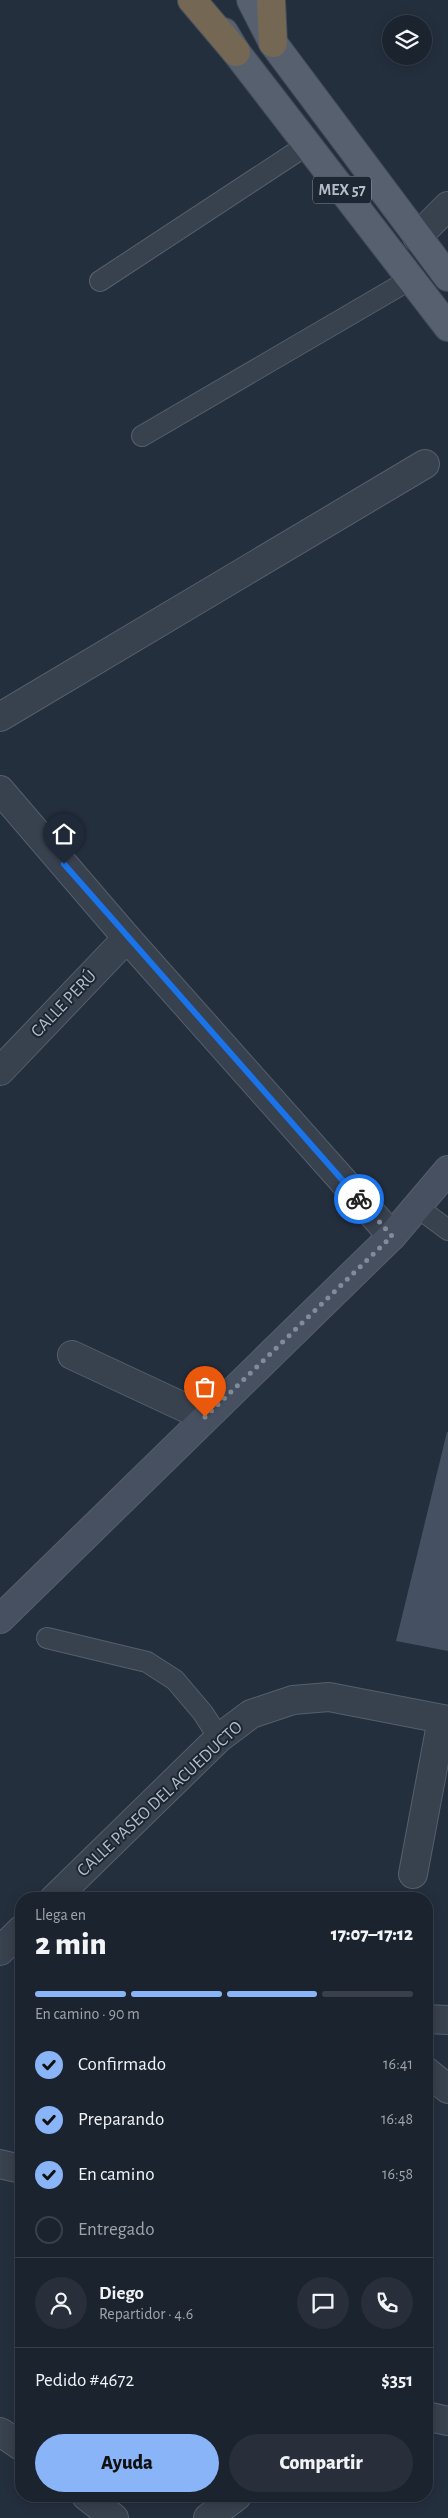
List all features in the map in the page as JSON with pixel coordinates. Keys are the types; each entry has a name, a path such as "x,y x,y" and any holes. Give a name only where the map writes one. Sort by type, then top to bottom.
{"highway":[{"path":"192,0 236,52"},
{"path":"271,0 273,43"}],"main road":[{"name":"MEX 57","path":"206,0 236,52 448,327"},
{"name":"MEX 57","path":"251,0 273,43 448,277"}],"street":[{"path":"417,237 448,206"},
{"path":"0,718 425,464"},
{"path":"0,790 127,938 392,1236"},
{"name":"CALLE PERÚ","path":"0,1071 127,938"},
{"path":"0,1619 392,1236 448,1170"},
{"path":"72,1356 205,1417"},
{"name":"CALLE PASEO DEL ACUEDUCTO","path":"61,1892 219,1738 252,1714 293,1700 329,1698 445,1719"},
{"path":"413,1874 445,1719"},
{"path":"0,1951 15,1936"},
{"path":"433,2019 448,2020"},
{"path":"433,2076 448,2089"},
{"path":"0,2164 15,2168"},
{"path":"433,2418 448,2421"},
{"path":"0,2432 15,2442"},
{"path":"94,2502 114,2518"},
{"path":"208,2518 229,2502"}],"lane":[{"path":"100,281 307,146"},
{"path":"142,436 410,279"},
{"path":"417,1207 448,1230"},
{"path":"47,1638 148,1662 175,1680 203,1713 219,1738"}],"building":[{"path":"448,1432 448,1651 396,1641"}],"way so far":[{"path":"205,1417 392,1236 359,1199"}],"route":[{"path":"64,864 127,938 359,1199"}]}
